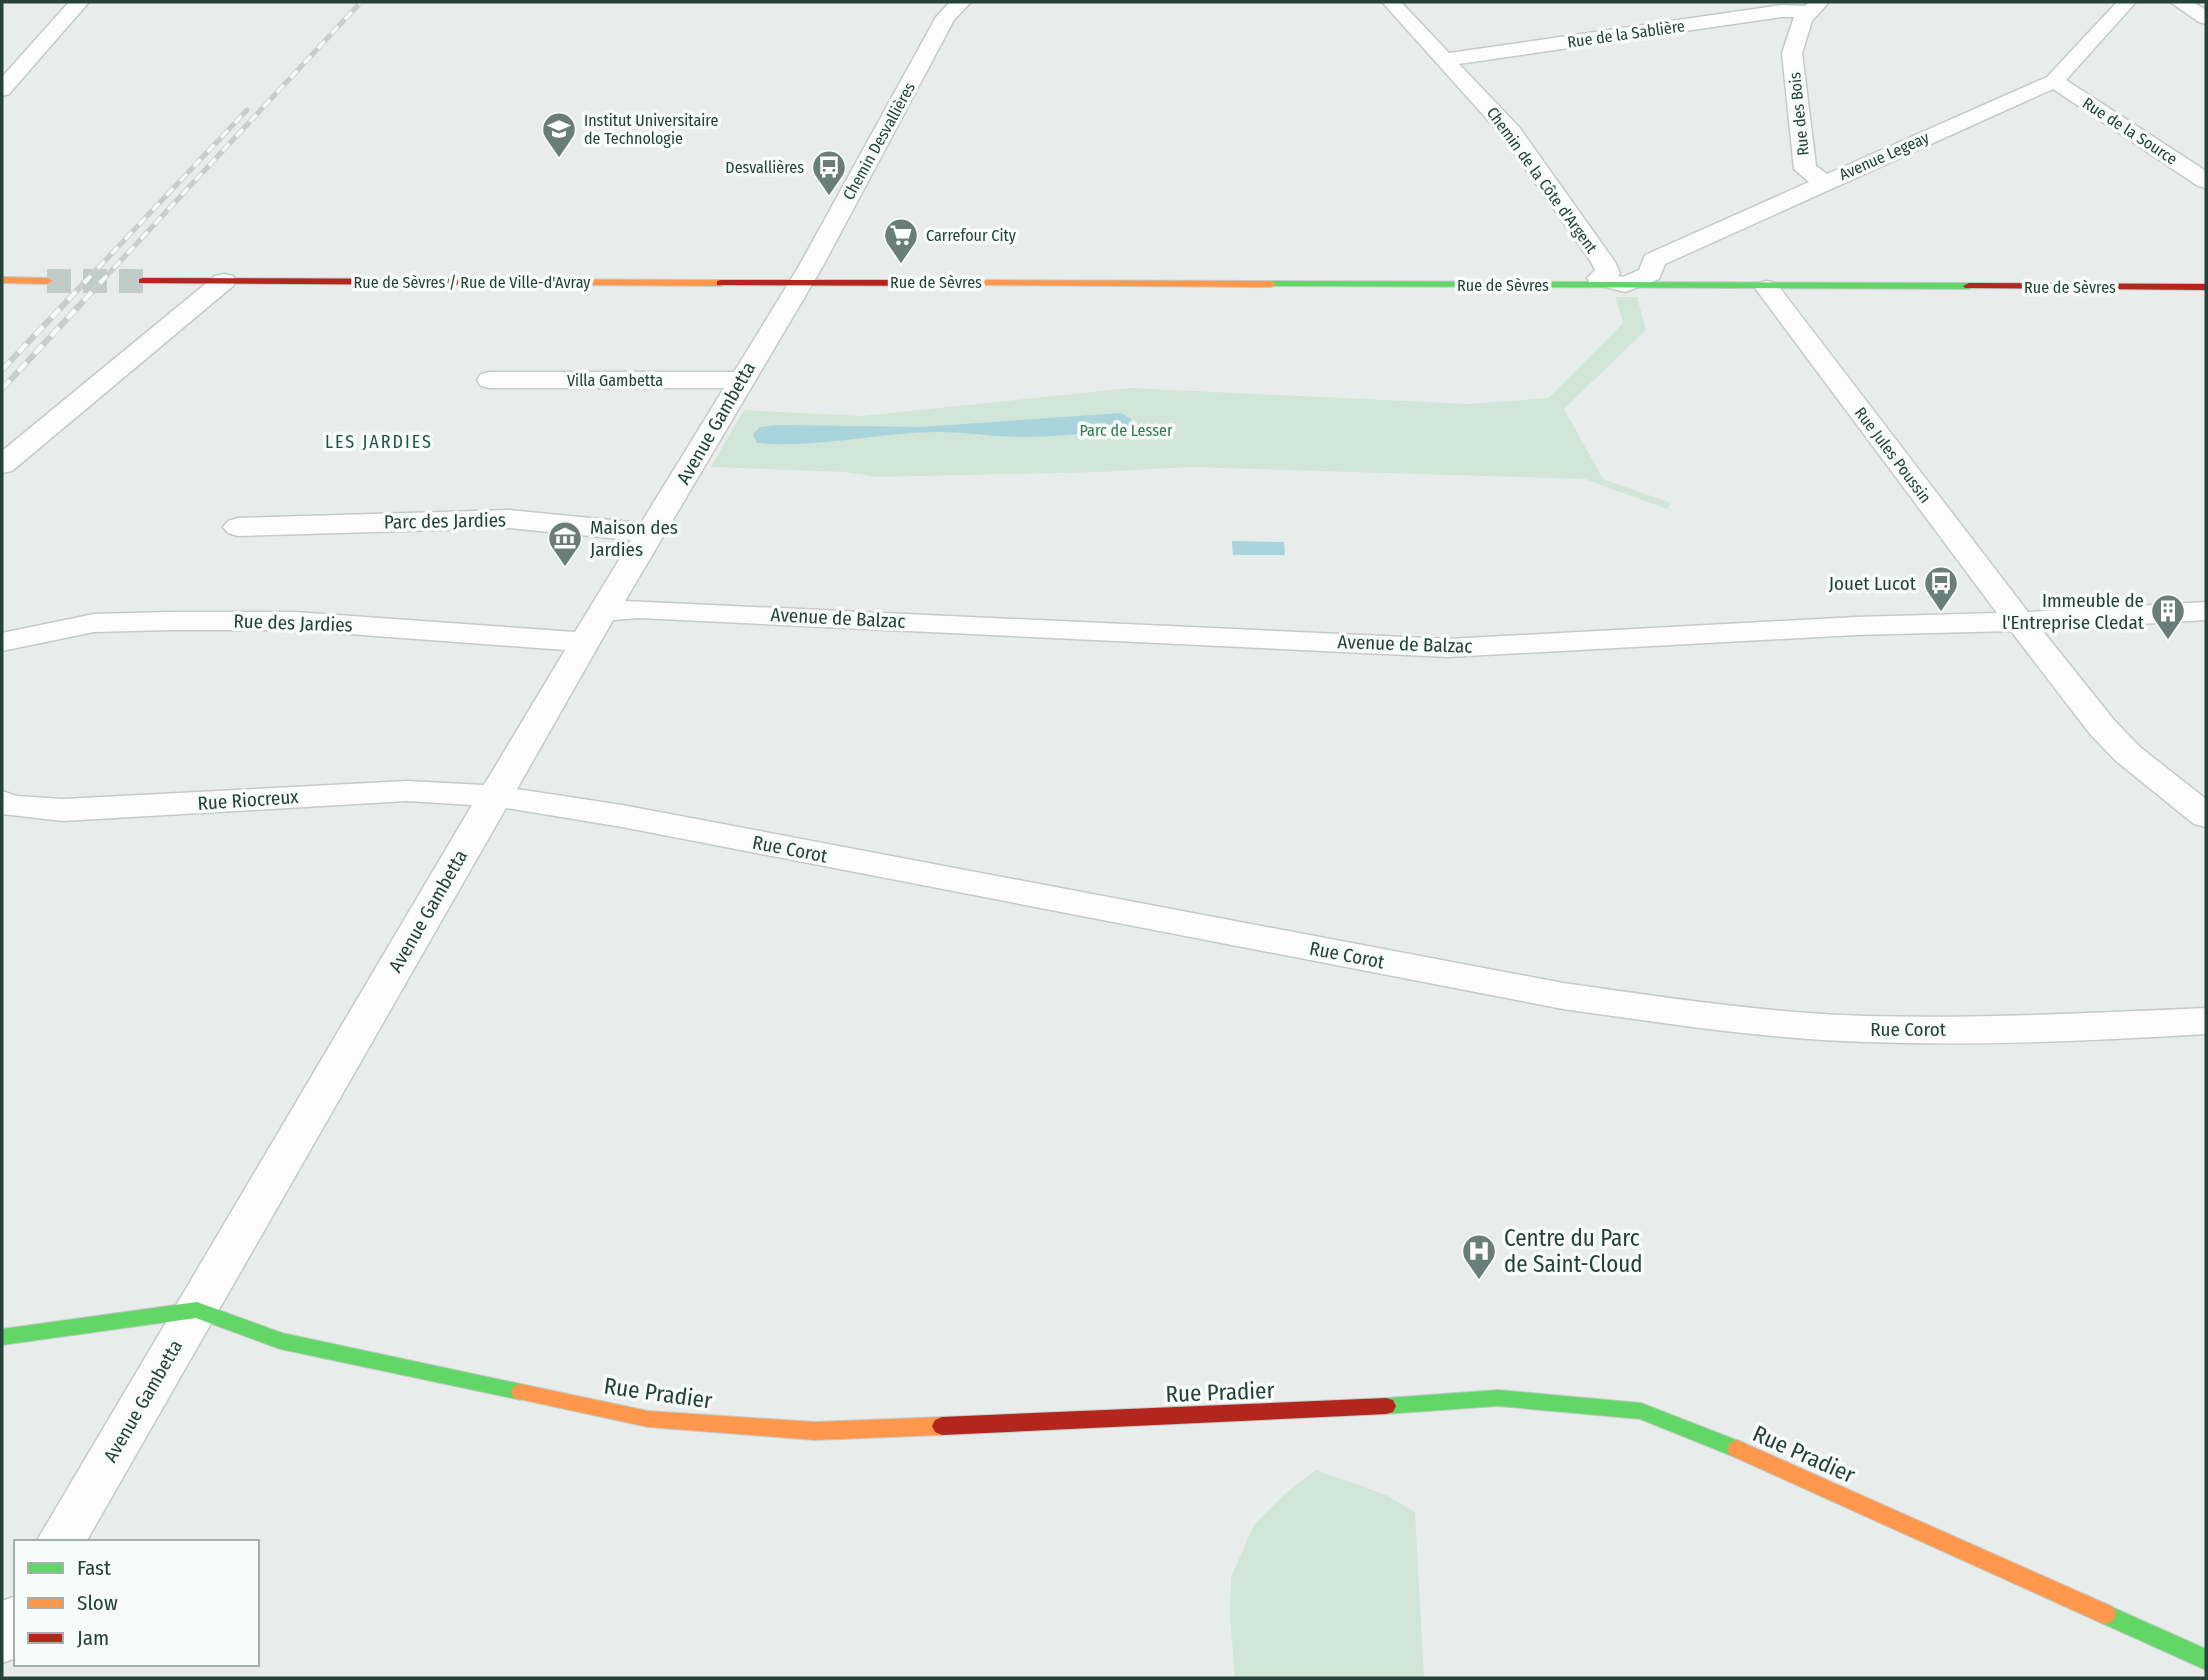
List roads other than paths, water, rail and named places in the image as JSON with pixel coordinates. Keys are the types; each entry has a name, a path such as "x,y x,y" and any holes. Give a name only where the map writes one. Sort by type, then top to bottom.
{"main road":[{"path":"2,281 47,281"},
{"name":"Rue de Sèvres / Rue de Ville-d'Avray","path":"143,281 800,284"},
{"name":"Rue de Sèvres","path":"800,284 854,281 1767,288 2206,287"},
{"path":"2,1337 197,1310"},
{"name":"Rue Pradier","path":"197,1310 280,1340 648,1419 815,1432 1313,1411 1498,1398 1641,1411 1761,1458 2206,1660"}],"street":[{"path":"2,90 34,50 79,2"},
{"name":"Chemin Desvallières","path":"800,284 946,18 961,2"},
{"name":"Chemin de la Côte d'Argent","path":"1391,2 1511,132 1603,262 1608,273 1600,278 1625,285"},
{"name":"Avenue Legeay","path":"1625,285 1650,274 1654,260 2053,81 2127,2"},
{"path":"2180,2 2206,18"},
{"name":"Rue de la Sablière","path":"1444,60 1815,7"},
{"name":"Rue des Bois","path":"1815,7 1803,19 1792,54 1805,169 1824,183"},
{"name":"Rue de la Source","path":"2053,81 2206,181"},
{"path":"2,465 224,281"},
{"name":"Avenue Gambetta","path":"61,1540 603,611 800,284"},
{"name":"Rue Jules Poussin","path":"1767,288 2102,727 2128,754 2206,816"},
{"name":"Villa Gambetta","path":"490,380 740,380"},
{"name":"Parc des Jardies","path":"239,527 509,519 651,533"},
{"name":"Avenue de Balzac","path":"603,611 639,609 1448,648 2206,611"},
{"name":"Rue des Jardies","path":"2,642 94,623 295,621 586,642"},
{"name":"Rue Riocreux","path":"2,802 11,806 63,810 407,791 496,796"},
{"name":"Rue Corot","path":"496,796 622,816 1563,996 1701,1015 1876,1029 2025,1030 2206,1021"},
{"path":"2,1642 14,1621"}],"water":[{"path":"1121,413 1131,419 1129,425 1050,436 1012,437 938,432 780,444 757,443 753,434 760,427 779,425 921,427"},
{"path":"1232,541 1284,542 1285,555 1233,555"}],"tunnel":[{"path":"47,281 143,281"}],"railway":[{"path":"100,283 361,2"},
{"path":"84,283 247,110"},
{"path":"2,370 86,281"},
{"path":"2,389 102,281"}],"place":[{"name":"Institut Universitaire de Technologie","path":"559,159"},
{"name":"Desvallières","path":"829,197"},
{"name":"Carrefour City","path":"901,265"},
{"name":"Maison des Jardies","path":"565,568"},
{"name":"Jouet Lucot","path":"1941,613"},
{"name":"Immeuble de l'Entreprise Cledat","path":"2168,641"},
{"name":"Centre du Parc de Saint-Cloud","path":"1479,1281"}],"district":[{"name":"LES JARDIES","path":"379,442"}],"park label":[{"name":"Parc de Lesser","path":"1126,430"}]}
